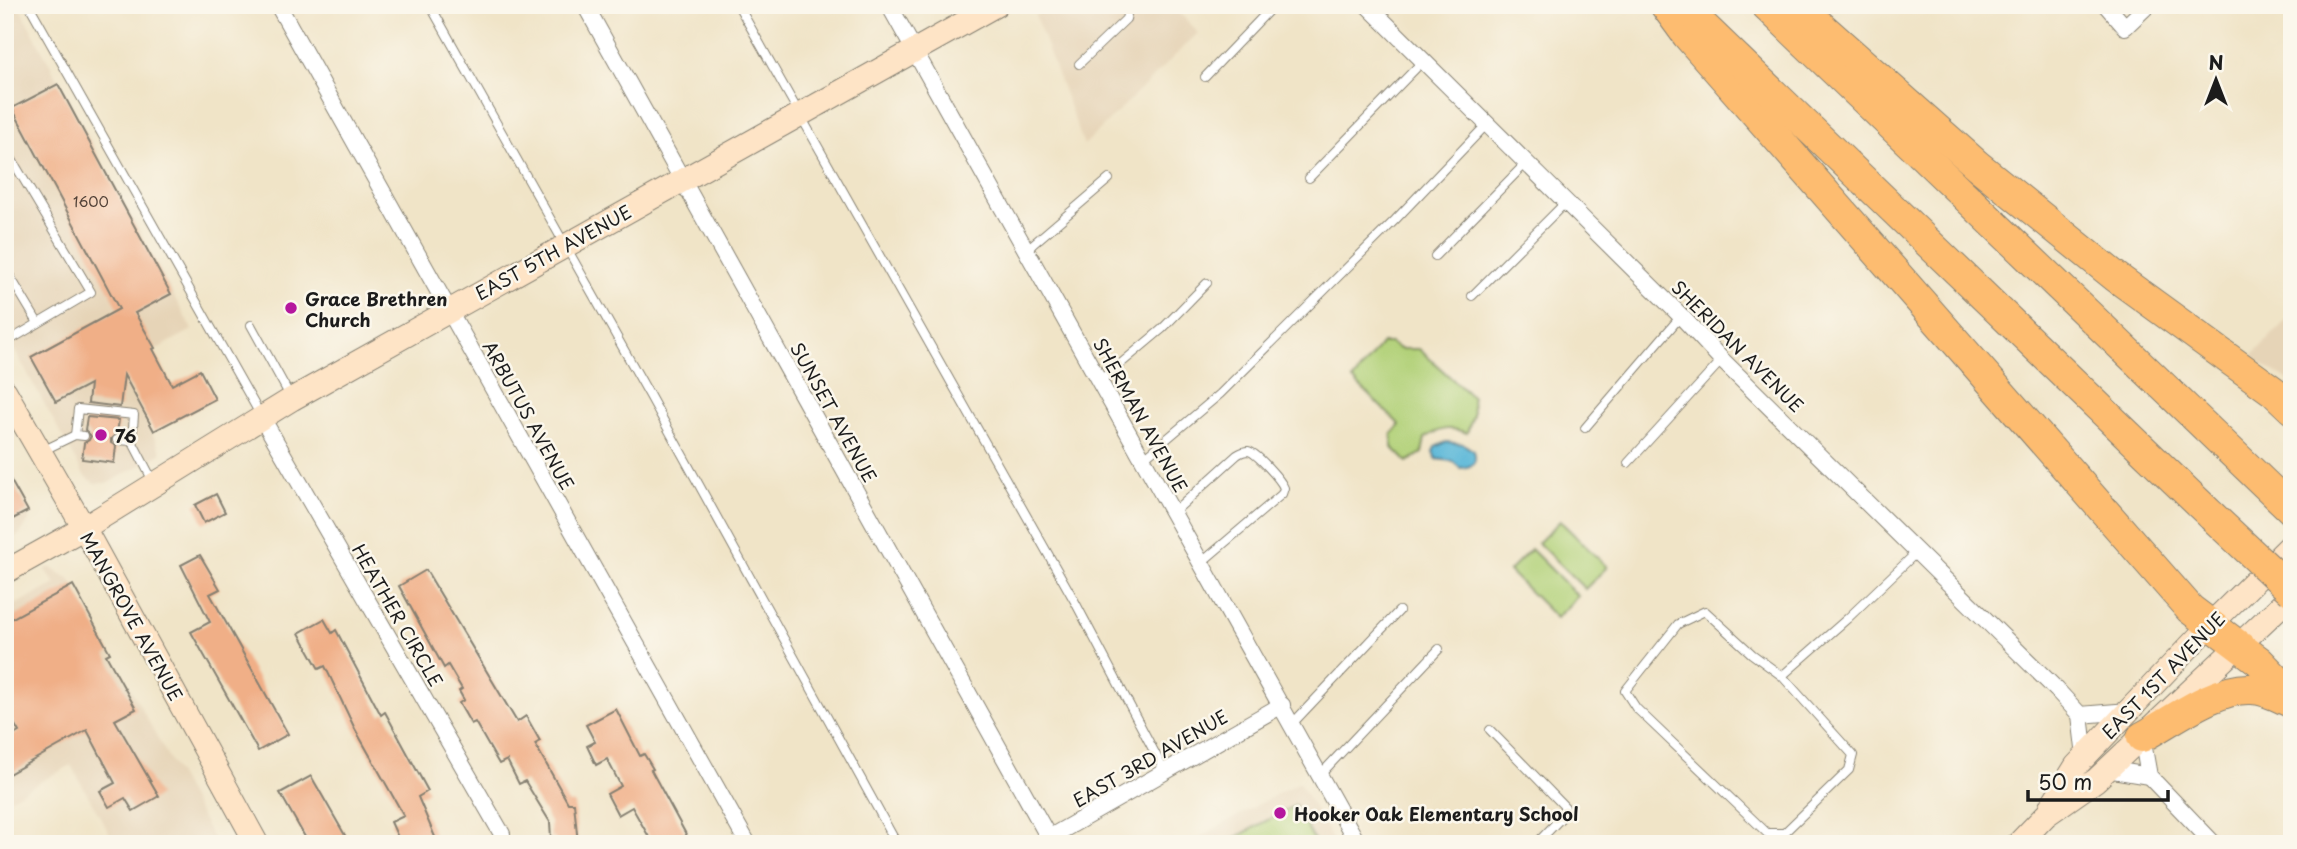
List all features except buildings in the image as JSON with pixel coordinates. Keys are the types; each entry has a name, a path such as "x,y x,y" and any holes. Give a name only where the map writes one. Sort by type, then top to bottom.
{"highway":[{"path":"1665,5 1696,45 2190,610 2259,661 2292,695"},
{"path":"1681,5 2292,593"},
{"path":"1766,5 2292,510"},
{"path":"1797,5 1977,165 2116,277 2285,401"},
{"path":"2142,737 2218,695 2238,690 2263,690 2292,703"}],"street":[{"name":"ARBUTUS AVENUE","path":"278,5 748,844"},
{"name":"SUNSET AVENUE","path":"585,5 1043,841"},
{"name":"SHERMAN AVENUE","path":"889,5 1358,844"},
{"name":"EAST 5TH AVENUE","path":"5,572 83,528 261,416 996,5"},
{"name":"SHERIDAN AVENUE","path":"1367,5 1488,123 1722,360 2014,645 2080,715"},
{"path":"2106,5 2125,27 2148,5"},
{"name":"MANGROVE AVENUE","path":"5,391 257,844"},
{"name":"HEATHER CIRCLE","path":"261,416 502,834"},
{"name":"EAST 1ST AVENUE","path":"2046,815 2076,766 2211,624 2292,544"},
{"name":"EAST 1ST AVENUE","path":"2018,844 2046,815 2096,780 2292,593"},
{"name":"EAST 3RD AVENUE","path":"1043,841 1282,705"},
{"path":"2085,757 2080,715 2129,711"},
{"path":"2142,737 2148,776 2214,844"},
{"path":"2107,769 2148,776"}],"lane":[{"path":"29,5 261,416"},
{"path":"430,5 897,844"},
{"path":"738,5 1074,600 1165,772"},
{"path":"1079,64 1126,19 1129,5"},
{"path":"1205,77 1274,5"},
{"path":"1309,177 1423,61"},
{"path":"1143,458 1220,394 1488,123"},
{"path":"5,148 91,292 5,343"},
{"path":"1435,256 1526,162"},
{"path":"1026,250 1109,179"},
{"path":"1472,296 1566,202"},
{"path":"5,268 38,323"},
{"path":"1100,381 1162,329 1207,283"},
{"path":"1585,428 1681,316"},
{"path":"251,325 292,399"},
{"path":"1628,463 1722,360"},
{"path":"75,435 78,409 134,415 132,441 154,483"},
{"path":"40,452 75,435 85,436"},
{"path":"117,440 132,441"},
{"path":"1174,512 1237,455 1244,452 1253,454 1282,481 1282,494 1202,562"},
{"path":"1782,676 1917,552"},
{"path":"1292,724 1399,611"},
{"path":"1705,611 1752,654 1782,676 1853,755 1849,770 1784,833 1767,833 1636,708 1625,691 1678,624 1705,611"},
{"path":"1320,775 1439,649"},
{"path":"1490,730 1565,807 1561,818 1536,844"}],"shaded area":[{"path":"5,5 18,5 192,330 120,369 162,453 108,483 94,483 84,475 5,333"},
{"path":"1053,5 1173,5 1198,33 1084,145 1035,15"},
{"path":"2292,314 2292,383 2251,357"},
{"path":"5,468 28,505 29,521 19,535 5,542"},
{"path":"49,567 70,579 216,844 98,844 111,836 71,765 5,801 5,610 56,584 45,570"},
{"name":"Hooker Oak Elementary School","path":"1299,782 1335,844 1187,844"}],"green space":[{"path":"1382,343 1390,343 1400,349 1419,349 1472,397 1473,415 1467,433 1456,429 1436,432 1425,438 1422,453 1407,462 1392,447 1392,434 1400,425 1353,380"},
{"path":"1560,521 1607,567 1585,589 1538,543"},
{"path":"1531,549 1578,596 1556,618 1509,571"},
{"path":"1295,805 1316,844 1224,844"}],"water":[{"path":"1446,442 1463,444 1474,451 1473,464 1460,468 1452,461 1436,459 1433,452 1435,447"}],"place":[{"name":"Grace Brethren Church","path":"291,308"},
{"name":"76","path":"101,435"},
{"name":"Hooker Oak Elementary School","path":"1280,813"}]}
